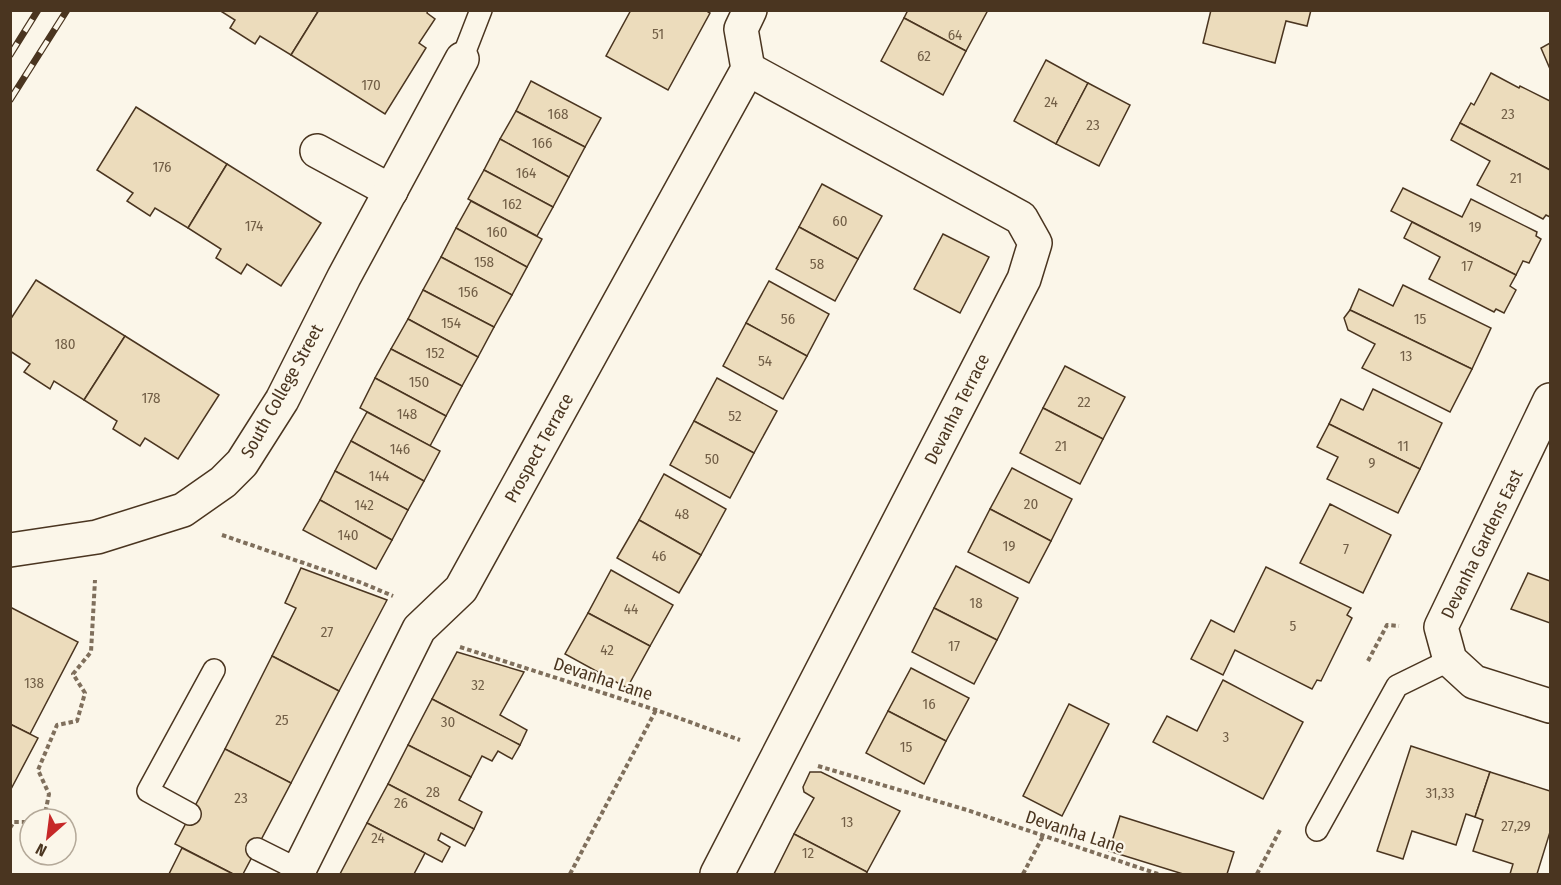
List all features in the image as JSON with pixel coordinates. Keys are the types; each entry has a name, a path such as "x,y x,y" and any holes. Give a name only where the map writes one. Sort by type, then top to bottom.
{"street":[{"path":"748,69 741,29 750,10"},
{"name":"South College Street","path":"10,550 97,537 183,510 223,482 242,463 282,400 462,59"},
{"name":"Prospect Terrace","path":"298,872 419,629 461,589 748,69"},
{"name":"Devanha Terrace","path":"717,874 1024,279 1035,243 1021,218 748,69"},
{"path":"317,151 391,191"},
{"name":"Devanha Gardens East","path":"1450,660 1442,627 1551,400"},
{"path":"1450,660 1474,682 1551,706"}],"lane":[{"name":"South College Street","path":"462,59 481,10"},
{"path":"1317,830 1397,686 1450,660"},
{"path":"190,814 148,791 214,670"},
{"path":"257,849 298,872"}],"path":[{"path":"183,510 221,535 362,583 402,600"},
{"path":"46,807 49,794 38,770 57,724 77,721 86,693 73,674 91,652 97,537"},
{"name":"Devanha Lane","path":"419,629 470,651 656,710 779,754"},
{"path":"570,874 656,710"},
{"name":"Devanha Lane","path":"810,764 967,810 1158,874"},
{"path":"1023,874 1043,836"}],"building":[{"path":"219,10 319,10 291,55 260,36 255,44 230,28 235,20"},
{"path":"319,10 428,10 427,13 435,19 419,43 426,48 385,114 291,55"},
{"path":"631,10 705,10 710,13 668,90 606,56"},
{"path":"908,10 988,10 966,51 904,18"},
{"path":"1211,10 1311,10 1307,26 1286,21 1275,63 1203,43"},
{"path":"904,18 966,51 943,95 881,61"},
{"path":"1550,43 1550,69 1541,48"},
{"path":"1046,60 1088,83 1056,144 1014,121"},
{"path":"1491,73 1550,101 1550,170 1460,123 1471,103 1474,105"},
{"path":"531,81 601,118 585,147 516,111"},
{"path":"1088,83 1130,105 1099,166 1056,144"},
{"path":"136,107 227,164 188,228 155,208 150,216 127,201 133,193 97,170"},
{"path":"516,111 585,147 569,177 500,139"},
{"path":"1460,123 1550,170 1550,217 1546,215 1543,219 1477,185 1490,161 1451,140"},
{"path":"500,139 569,177 553,207 484,170"},
{"path":"227,164 321,223 281,286 247,264 241,274 216,258 221,249 188,228"},
{"path":"484,170 553,207 537,236 468,199"},
{"path":"822,184 882,216 858,259 799,227"},
{"path":"1403,188 1462,217 1471,199 1537,232 1536,236 1541,239 1529,263 1523,261 1516,275 1391,211"},
{"path":"471,201 542,239 527,267 456,228"},
{"path":"1412,222 1516,275 1510,286 1516,290 1504,313 1496,309 1494,312 1429,279 1440,257 1404,238"},
{"path":"799,227 858,259 835,301 776,269"},
{"path":"456,228 527,267 512,295 441,257"},
{"path":"943,234 989,257 960,313 914,289"},
{"path":"441,257 512,295 494,327 423,290"},
{"path":"36,280 125,336 84,400 54,381 50,389 24,372 30,364 10,351 10,320"},
{"path":"769,281 829,314 807,356 746,323"},
{"path":"1403,285 1491,328 1472,369 1350,310 1359,289 1393,306"},
{"path":"423,290 494,327 478,357 408,319"},
{"path":"1350,310 1472,369 1450,412 1362,368 1375,344 1348,330 1344,318"},
{"path":"408,319 478,357 462,386 391,349"},
{"path":"746,323 807,356 783,399 723,366"},
{"path":"125,336 219,395 178,459 145,438 140,446 113,429 117,421 84,400"},
{"path":"391,349 462,386 446,416 375,378"},
{"path":"1065,366 1125,397 1103,439 1043,408"},
{"path":"375,378 446,416 430,446 360,408"},
{"path":"717,378 777,411 754,453 694,421"},
{"path":"1373,389 1442,423 1420,469 1329,424 1341,399 1363,410"},
{"path":"1043,408 1103,439 1080,484 1020,453"},
{"path":"367,412 440,451 424,481 351,441"},
{"path":"694,421 754,453 730,498 670,465"},
{"path":"1329,424 1420,469 1398,513 1327,479 1338,457 1317,447"},
{"path":"351,441 424,481 408,510 335,471"},
{"path":"1012,468 1072,499 1051,541 990,509"},
{"path":"335,471 408,510 392,540 320,500"},
{"path":"664,474 726,509 701,555 639,520"},
{"path":"320,500 392,540 376,569 303,530"},
{"path":"1330,504 1391,535 1363,593 1300,563"},
{"path":"990,509 1051,541 1029,583 968,552"},
{"path":"639,520 701,555 679,593 617,558"},
{"path":"956,566 1018,598 997,640 934,608"},
{"path":"1266,567 1351,608 1347,615 1352,618 1321,681 1317,680 1312,689 1235,650 1223,675 1191,659 1211,620 1234,632"},
{"path":"301,568 387,600 339,691 272,656 296,608 285,603"},
{"path":"611,570 673,605 650,646 588,613"},
{"path":"1528,573 1550,581 1550,623 1511,609"},
{"path":"10,607 78,642 30,734 10,724"},
{"path":"934,608 997,640 974,684 912,652"},
{"path":"588,613 650,646 627,688 565,654"},
{"path":"457,652 524,672 500,715 527,730 520,745 432,699"},
{"path":"272,656 339,691 291,783 225,749"},
{"path":"911,668 969,698 946,741 888,711"},
{"path":"1223,680 1303,722 1263,799 1153,742 1167,716 1197,731"},
{"path":"432,699 520,745 512,759 498,751 492,761 482,756 471,777 408,745"},
{"path":"1069,704 1109,724 1062,816 1023,796"},
{"path":"888,711 946,741 924,784 866,753"},
{"path":"10,724 38,738 10,791"},
{"path":"408,745 471,777 459,800 482,812 474,829 388,784"},
{"path":"1411,746 1490,772 1475,817 1466,814 1456,845 1412,831 1403,859 1377,851"},
{"path":"225,749 291,783 243,874 233,874 175,844"},
{"path":"810,772 821,772 900,811 867,872 794,834 814,798 804,792 803,787"},
{"path":"1490,772 1550,791 1550,832 1537,874 1510,874 1513,864 1473,851 1483,820 1475,817"},
{"path":"388,784 474,829 465,846 441,833 438,840 450,847 442,862 367,823"},
{"path":"1120,816 1234,852 1227,874 1183,874 1109,851"},
{"path":"367,823 425,853 414,874 340,874"},
{"path":"794,834 867,872 866,874 774,874"},
{"path":"182,848 233,874 169,874"}],"railway":[{"path":"10,55 38,10"},
{"path":"10,100 67,10"}]}
